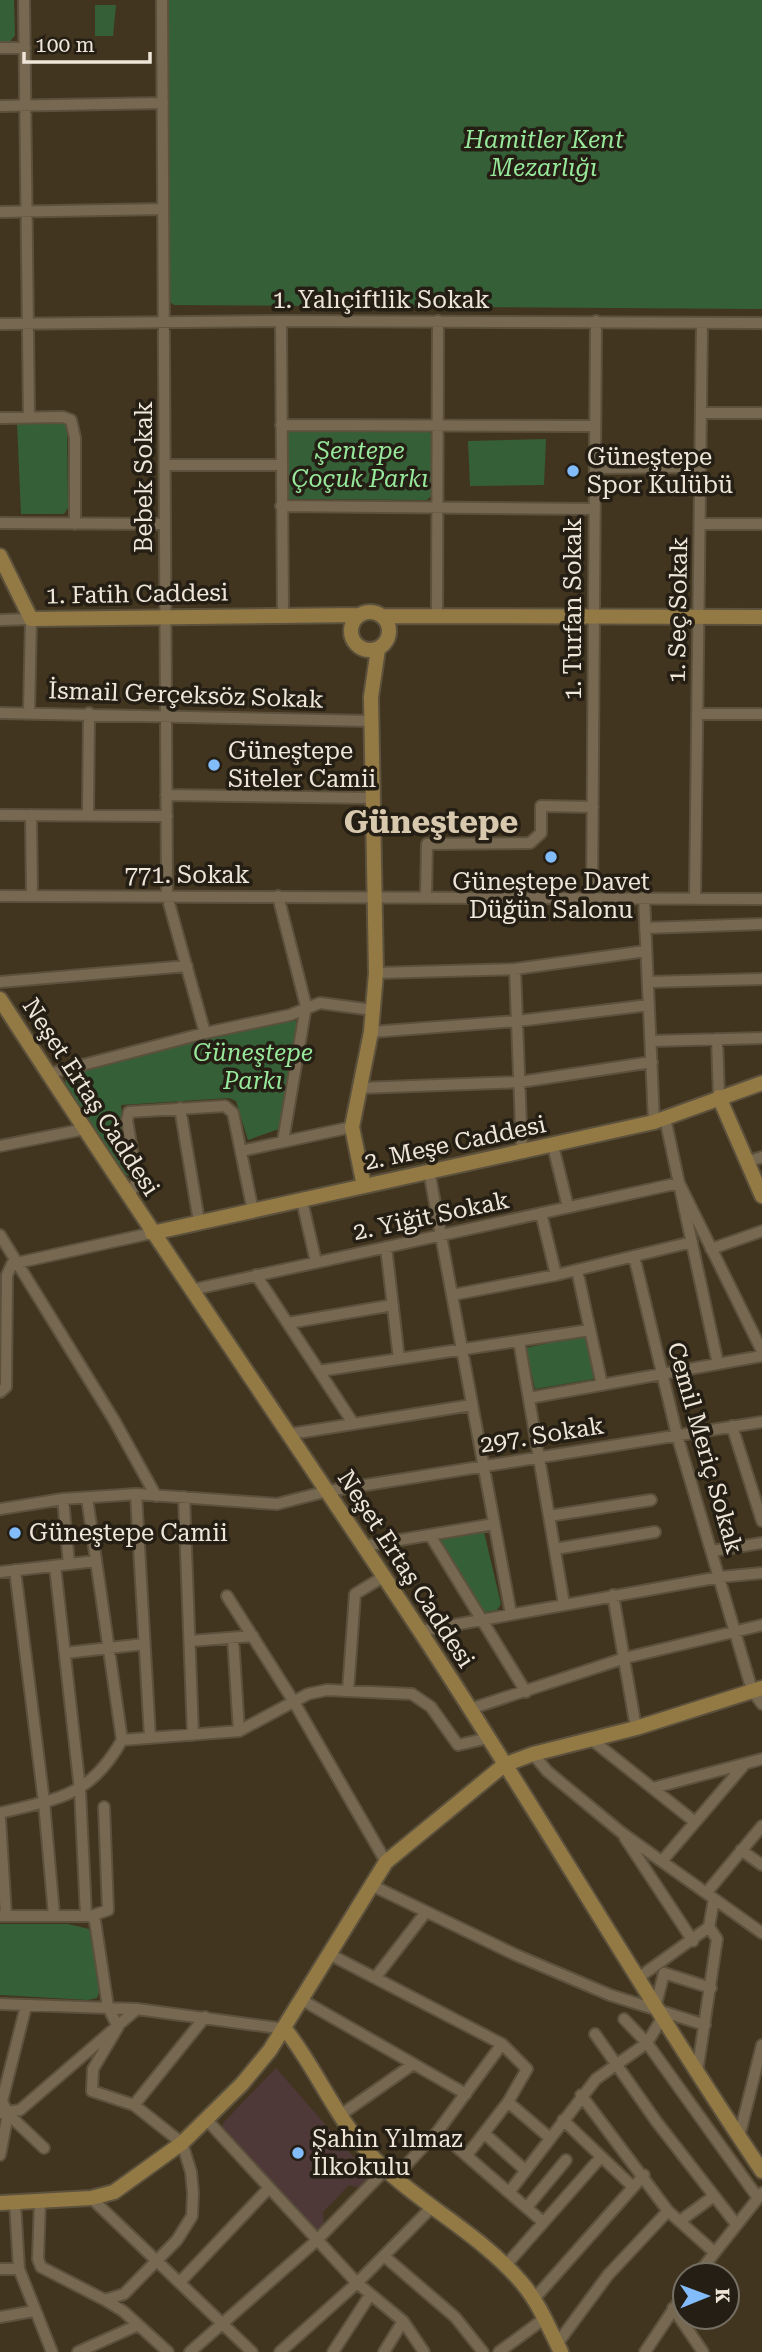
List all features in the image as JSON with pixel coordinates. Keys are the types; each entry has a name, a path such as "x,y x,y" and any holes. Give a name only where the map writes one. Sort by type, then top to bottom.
{"street":[{"path":"24,0 29,417"},
{"name":"Bebek Sokak","path":"162,0 167,896 205,1032"},
{"path":"0,48 24,48"},
{"path":"0,106 163,103"},
{"path":"0,212 163,209"},
{"path":"281,321 283,614"},
{"name":"1. Yalıçiftlik Sokak","path":"0,324 281,321 762,323"},
{"path":"433,616 439,508 438,321"},
{"name":"1. Turfan Sokak","path":"592,898 596,321"},
{"name":"1. Seç Sokak","path":"695,898 702,323"},
{"path":"701,413 762,413"},
{"path":"0,418 62,417 71,420 74,427 75,524"},
{"path":"281,425 596,426"},
{"path":"165,465 281,465"},
{"path":"595,468 701,467"},
{"path":"281,506 595,509"},
{"path":"0,523 165,524"},
{"path":"700,524 762,524"},
{"name":"1. Fatih Caddesi","path":"0,556 31,619 165,615 359,615"},
{"path":"351,634 352,623 359,615 372,611 383,616 762,617"},
{"path":"315,616 351,634 368,665 371,697 376,973 371,1032 352,1127 363,1186"},
{"path":"383,616 390,634"},
{"path":"371,697 378,649 390,634 433,616"},
{"path":"0,620 31,619 29,712"},
{"path":"360,648 378,649"},
{"name":"İsmail Gerçeksöz Sokak","path":"0,713 371,721"},
{"path":"88,815 89,713"},
{"path":"697,714 762,714"},
{"path":"166,795 371,799"},
{"path":"426,897 427,844 530,844 541,833 541,806 593,807"},
{"path":"0,815 167,816"},
{"path":"31,815 32,896"},
{"name":"771. Sokak","path":"0,896 762,899"},
{"path":"278,897 306,1006 283,1142"},
{"path":"644,897 652,1062 659,1120 679,1183 718,1364"},
{"path":"645,928 762,924"},
{"path":"376,973 515,969 646,951"},
{"path":"0,982 187,966"},
{"path":"515,969 522,1153"},
{"path":"648,982 762,979"},
{"name":"Neşet Ertaş Caddesi","path":"0,999 130,1195 152,1233 290,1434 419,1630 697,2073 762,2171"},
{"path":"48,1074 205,1032 290,1015 306,1006 320,1003 373,1010"},
{"path":"371,1032 518,1021 649,1005"},
{"path":"651,1041 762,1038"},
{"path":"717,1039 719,1097 762,1196"},
{"path":"360,1088 520,1082 652,1062"},
{"name":"2. Meşe Caddesi","path":"152,1233 522,1153 659,1120 762,1083"},
{"path":"180,1108 199,1221"},
{"path":"130,1195 137,1181 127,1114 134,1111 180,1108 230,1108 253,1210"},
{"path":"241,1151 352,1127"},
{"path":"0,1146 85,1129"},
{"path":"553,1146 568,1207"},
{"path":"747,1162 762,1157"},
{"path":"429,1171 511,1614"},
{"path":"529,1398 762,1354 679,1183"},
{"name":"2. Yiğit Sokak","path":"191,1290 679,1183"},
{"path":"302,1200 316,1262"},
{"path":"541,1213 556,1275"},
{"path":"711,1248 762,1231"},
{"path":"0,1392 6,1387 4,1370 9,1266 16,1261 152,1233"},
{"path":"0,1235 114,1420 156,1496"},
{"path":"452,1295 556,1275 692,1242"},
{"path":"386,1247 399,1359"},
{"name":"Cemil Meriç Sokak","path":"635,1256 677,1435 757,1689"},
{"path":"577,1270 602,1385"},
{"path":"256,1275 353,1423"},
{"path":"288,1323 393,1305"},
{"path":"319,1371 590,1330"},
{"path":"519,1341 564,1604"},
{"path":"290,1434 472,1405"},
{"name":"297. Sokak","path":"0,1509 63,1499 136,1494 277,1504 328,1491 762,1422"},
{"path":"732,1426 757,1488 762,1521"},
{"path":"136,1494 150,1737"},
{"path":"184,1497 193,1735"},
{"path":"0,1813 80,1790 102,1770 122,1740 87,1498"},
{"path":"63,1499 69,1564"},
{"path":"550,1516 651,1500"},
{"path":"364,1546 494,1524"},
{"path":"555,1549 655,1532"},
{"path":"430,1535 526,1692"},
{"path":"712,1551 762,1543"},
{"path":"0,1572 96,1561"},
{"path":"55,1566 80,1790 89,1915 95,1921 108,2007 118,2027"},
{"path":"15,1570 44,1802 54,1915"},
{"path":"419,1630 761,1570"},
{"path":"348,1691 355,1594 383,1577"},
{"path":"613,1595 636,1728"},
{"path":"227,1596 294,1702 386,1862"},
{"path":"470,1709 625,1658 762,1625"},
{"path":"190,1641 253,1636"},
{"path":"233,1638 239,1731"},
{"path":"65,1653 144,1644"},
{"path":"0,2203 91,2198 114,2192 182,2143 242,2084 285,2029 386,1862 504,1765 533,1754 636,1728 757,1689 762,1704"},
{"path":"122,1740 239,1731 318,1691 412,1694 431,1707 457,1745 488,1738"},
{"path":"592,1740 695,1822"},
{"path":"533,1754 547,1771 622,1833 762,1933"},
{"path":"653,1788 762,1759"},
{"path":"662,1861 744,1765"},
{"path":"0,1819 3,1916 89,1915 108,1910 104,1807"},
{"path":"697,2073 717,1939 709,1927 711,1896 741,1850 762,1826"},
{"path":"622,1833 693,1941"},
{"path":"741,1850 762,1865"},
{"path":"370,1885 610,1995 659,2013 705,2025"},
{"path":"375,1979 426,1912"},
{"path":"638,1978 709,1927"},
{"path":"329,1954 502,2044 527,2069 508,2102 467,2155"},
{"path":"510,2191 581,2095 596,2079 647,2043 659,2013 664,1973 711,1988"},
{"path":"302,2000 466,2094"},
{"path":"0,2004 137,2009 285,2029 339,2116 391,2173 506,2265 534,2299 559,2348"},
{"path":"0,2155 4,2114 1,2100 26,2006"},
{"path":"4,2114 19,2110 137,2009"},
{"path":"135,2105 205,2017"},
{"path":"624,2019 647,2043 760,2196 707,2261"},
{"path":"105,2300 124,2294 177,2240 192,2216 191,2172 182,2143 135,2105 92,2091 93,2069 118,2027"},
{"path":"595,2034 736,2224"},
{"path":"190,2352 439,2131 502,2044"},
{"path":"739,2137 762,2045"},
{"path":"339,2116 412,2065"},
{"path":"581,2095 668,2211 714,2252"},
{"path":"508,2102 550,2138"},
{"path":"4,2114 44,2148"},
{"path":"207,2120 316,2241 370,2295 403,2321 424,2352"},
{"path":"563,2120 632,2186"},
{"path":"439,2131 543,2221"},
{"path":"485,2134 525,2170"},
{"path":"506,2265 601,2157"},
{"path":"527,2207 566,2160"},
{"path":"534,2299 643,2175"},
{"path":"180,2282 269,2188"},
{"path":"680,2221 714,2196"},
{"path":"91,2198 252,2352"},
{"path":"40,2201 37,2259 41,2267 105,2300 167,2352"},
{"path":"15,2202 19,2269 52,2352"},
{"path":"280,2352 357,2283 432,2207"},
{"path":"559,2348 608,2275 668,2211"},
{"path":"384,2256 455,2317 483,2352"},
{"path":"0,2269 19,2269"},
{"path":"333,2352 370,2295"},
{"path":"0,2318 34,2311"},
{"path":"645,2352 671,2311"},
{"path":"499,2352 545,2319"},
{"path":"384,2352 403,2321"},
{"path":"78,2352 138,2325"},
{"path":"688,2331 700,2350"}],"shaded area":[{"name":"Şahin Yılmaz İlkokulu","path":"276,2068 372,2178 361,2188 349,2185 323,2212 324,2224 316,2231 223,2129 223,2123"}],"green space":[{"path":"0,0 14,0 15,35 9,43 0,43"},
{"name":"Hamitler Kent Mezarlığı","path":"166,0 762,0 762,309 174,305 169,301"},
{"path":"95,5 116,5 113,36 95,36"},
{"path":"58,420 67,426 68,508 64,514 21,514 17,422"},
{"name":"Şentepe Çoçuk Parkı","path":"290,430 430,432 433,435 433,494 427,500 288,499 286,434"},
{"path":"546,439 544,485 470,486 468,441"},
{"name":"Güneştepe Parkı","path":"287,1020 296,1021 298,1028 279,1129 248,1140 236,1101 229,1098 121,1105 129,1176 121,1172 65,1085 66,1075 74,1069"},
{"path":"583,1335 586,1338 594,1379 535,1389 526,1348"},
{"path":"483,1528 501,1604 497,1610 485,1612 439,1540 441,1535"},
{"path":"0,1924 68,1924 89,1929 101,1986 97,1998 88,2000 0,1995"}],"place":[{"name":"Güneştepe Spor Kulübü","path":"573,471"},
{"name":"Güneştepe Siteler Camii","path":"214,765"},
{"name":"Güneştepe Davet Düğün Salonu","path":"551,857"},
{"name":"Güneştepe Camii","path":"15,1533"},
{"name":"Şahin Yılmaz İlkokulu","path":"298,2153"}],"district":[{"name":"Güneştepe","path":"431,822"}]}
